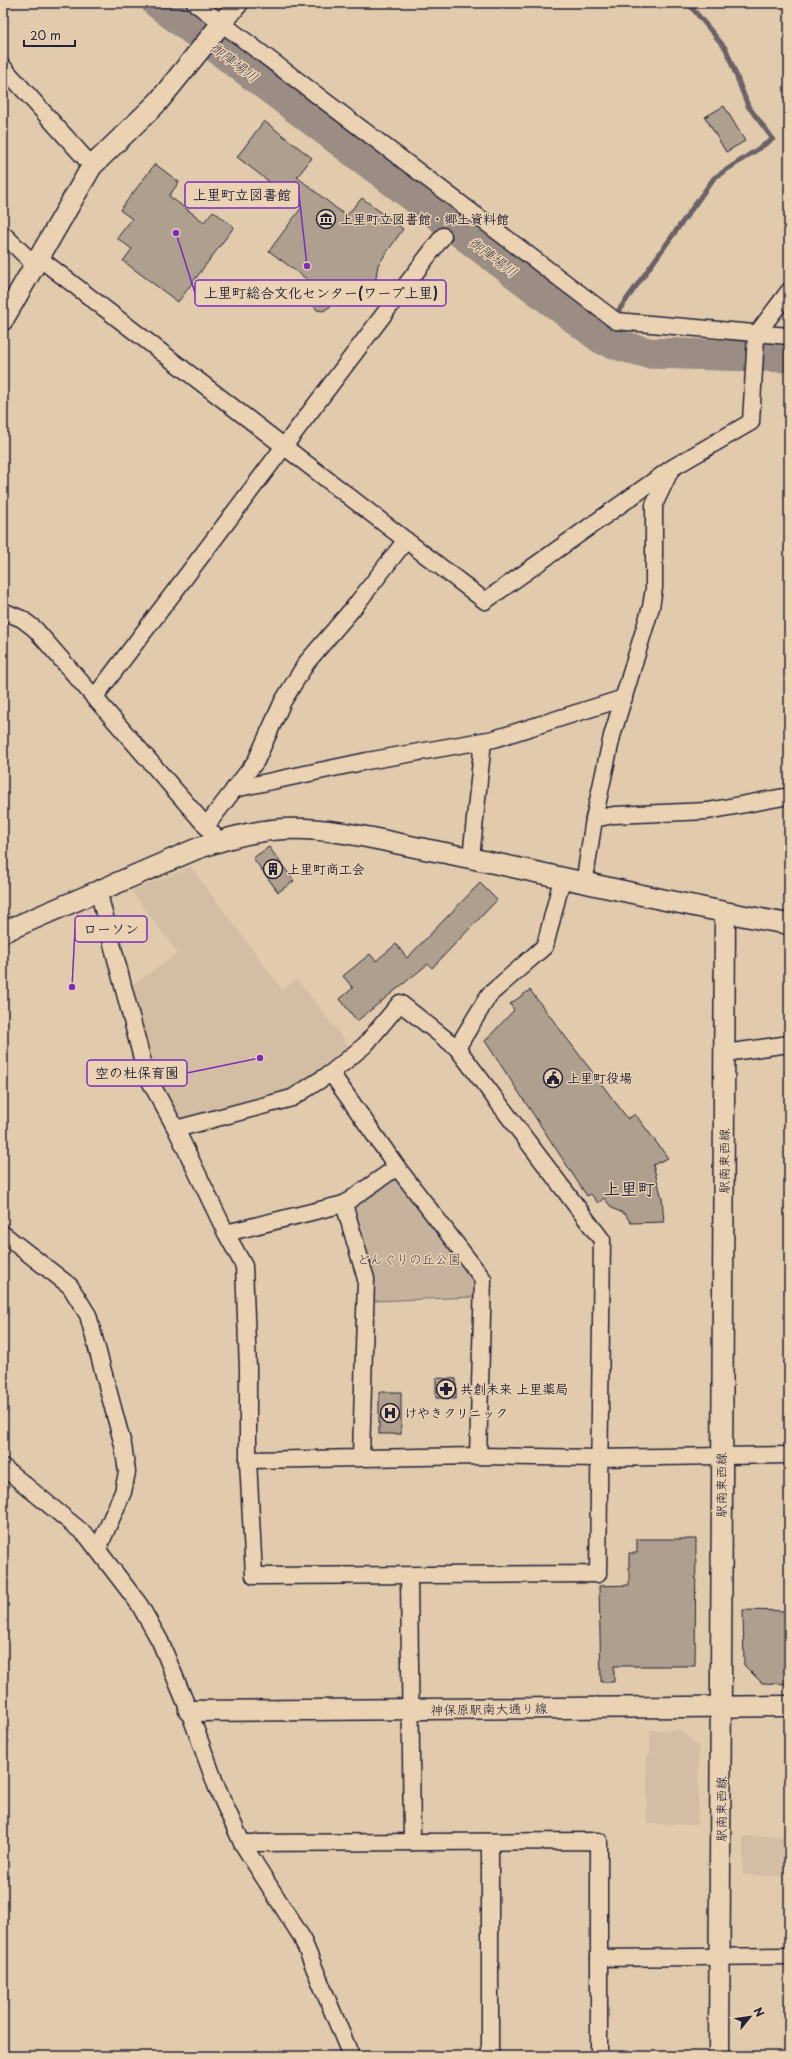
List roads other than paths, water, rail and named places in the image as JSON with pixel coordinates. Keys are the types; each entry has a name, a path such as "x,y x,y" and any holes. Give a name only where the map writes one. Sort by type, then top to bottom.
{"street":[{"path":"195,3 616,322 756,338 789,336"},
{"path":"3,320 92,166 158,102 203,49 238,3"},
{"path":"3,67 92,166"},
{"path":"3,234 37,262 285,447 485,601 672,468 751,422 756,338 789,291"},
{"path":"94,698 443,236"},
{"path":"584,884 594,819 612,736 651,607 654,588 654,505 672,468"},
{"path":"212,834 234,789 256,761 283,701 307,662 355,606 406,540"},
{"path":"3,611 22,619 35,629 212,834"},
{"path":"234,789 367,761 483,740 624,698"},
{"path":"471,858 483,740"},
{"path":"594,819 614,815 708,810 789,796"},
{"path":"3,932 98,890 212,834 284,829 340,833 471,858 584,884 725,913 789,924"},
{"path":"457,1048 489,995 545,946 562,879"},
{"path":"98,890 146,1074 176,1129 226,1234 244,1266 248,1369 248,1460 254,1576 598,1574 598,1458 602,1240 457,1048 400,1003 365,1044 331,1073 292,1098 176,1129"},
{"name":"駅南東西線","path":"719,2056 725,913"},
{"path":"725,1053 789,1044"},
{"path":"331,1073 398,1167 483,1279 478,1456"},
{"path":"226,1234 344,1204 398,1167"},
{"path":"344,1204 366,1279 361,1457"},
{"path":"3,1234 70,1286 88,1315 123,1446 127,1472 123,1492 98,1549"},
{"path":"248,1460 361,1457 478,1456 598,1458 789,1455"},
{"path":"3,1467 74,1524 98,1549 139,1604 160,1641 189,1711 217,1788 242,1843 301,1936 351,2056"},
{"path":"409,1576 412,1842"},
{"name":"神保原駅南大通り線","path":"189,1711 789,1706"},
{"path":"242,1843 599,1841 599,2056"},
{"path":"490,1842 490,2056"},
{"path":"599,1958 789,1956"}],"waterway":[{"name":"御陣場川","path":"157,3 602,339 649,353 789,357"},
{"path":"619,310 714,178 773,139 748,106 726,49 688,3"},
{"path":"602,339 609,328"}],"place":[{"name":"上里町立図書館・郷土資料館","path":"326,219"},
{"name":"上里町総合文化センター(ワープ上里)","path":"176,233"},
{"name":"上里町立図書館","path":"307,266"},
{"name":"上里町商工会","path":"273,869"},
{"name":"ローソン","path":"72,987"},
{"name":"空の杜保育園","path":"260,1058"},
{"name":"上里町役場","path":"553,1078"},
{"name":"共創未来 上里薬局","path":"446,1389"},
{"name":"けやきクリニック","path":"390,1413"}],"district":[{"name":"上里町","path":"629,1189"}],"park label":[{"name":"どんぐりの丘公園","path":"409,1259"}]}
